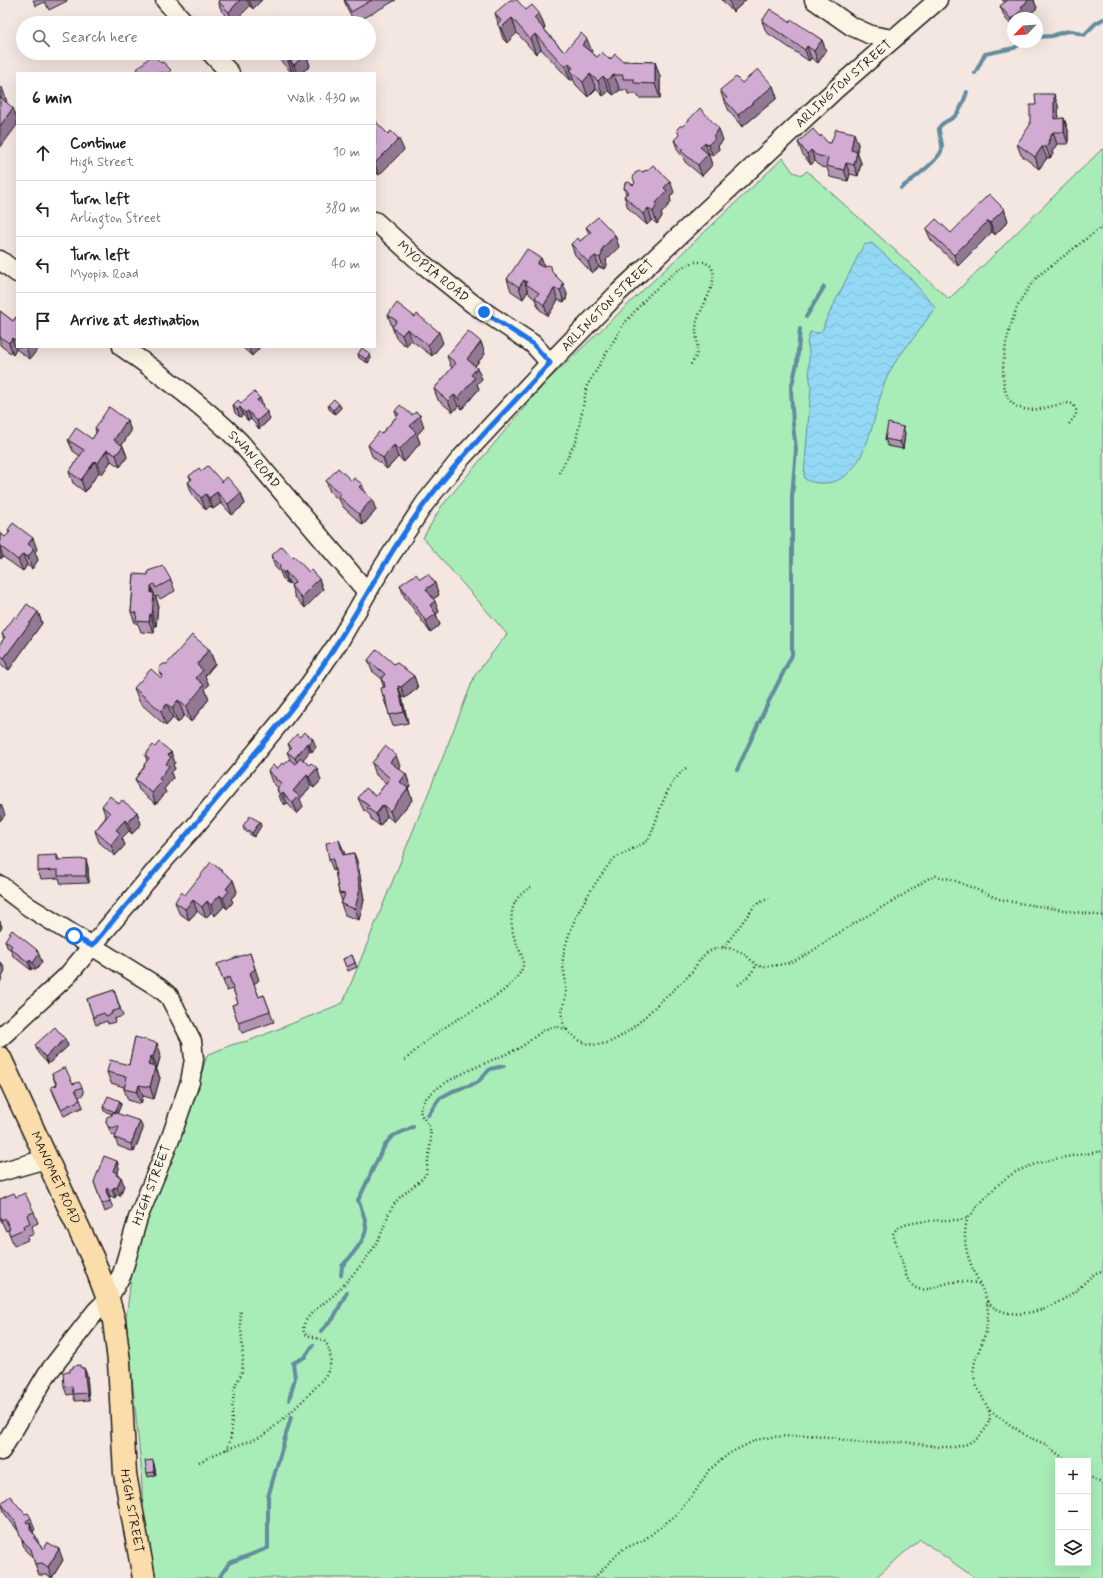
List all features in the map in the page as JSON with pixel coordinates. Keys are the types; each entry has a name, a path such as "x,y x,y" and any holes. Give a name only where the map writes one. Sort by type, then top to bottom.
{"main road":[{"name":"MANOMET ROAD","path":"0,1058 93,1259 108,1299"},
{"name":"HIGH STREET","path":"108,1299 114,1321 119,1361 125,1474 144,1578"}],"street":[{"path":"164,0 179,16"},
{"path":"814,0 851,26 871,35 893,39"},
{"name":"ARLINGTON STREET","path":"0,1038 67,976 166,858 196,825 287,715 309,686 340,640 367,592 425,503 462,457 619,292 836,89 938,0"},
{"path":"218,60 229,72"},
{"name":"MYOPIA ROAD","path":"376,222 418,260 473,304 533,344 550,363"},
{"path":"0,260 16,271"},
{"name":"SWAN ROAD","path":"123,348 170,380 220,421 240,442 367,592"},
{"name":"HIGH STREET","path":"0,885 29,907 158,987 169,996 192,1041 194,1059 190,1082 171,1138 138,1218 122,1274 108,1299"},
{"path":"0,1172 46,1159"},
{"path":"1,1451 47,1374 96,1311 108,1299"}],"path":[{"path":"1069,424 1076,415 1076,410 1073,404 1067,403 1030,409 1016,406 1009,400 1004,383 1004,356 1006,342 1016,310 1032,282 1103,226"},
{"path":"559,473 576,441 587,386 623,326 649,295 663,282 688,264 704,262 711,266 714,276 709,295 697,320 697,357 690,365"},
{"path":"567,1030 562,1012 566,995 562,964 566,943 574,917 610,863 615,858 648,841 666,793 678,775 686,768"},
{"path":"722,947 740,952 758,966 772,966 790,962 803,957 835,935 871,915 927,879 936,876 950,879 999,899 1103,916"},
{"path":"404,1060 440,1031 505,989 516,979 524,964 515,939 511,914 517,898 531,887"},
{"path":"199,1462 266,1433 305,1398 327,1373 330,1365 328,1346 321,1340 305,1334 303,1331 304,1327 314,1311 334,1295 380,1238 388,1215 395,1203 405,1192 426,1174 430,1137 429,1126 420,1112 421,1107 426,1100 455,1077 519,1048 548,1029 558,1026 567,1030 580,1040 590,1043 604,1043 615,1040 635,1026 677,987 705,954 722,947 728,942 755,905 769,898"},
{"path":"738,985 754,970 755,964"},
{"path":"594,1578 623,1549 644,1540 676,1515 695,1492 709,1470 730,1453 756,1440 771,1437 814,1435 862,1443 905,1442 940,1447 955,1447 967,1444 978,1438 987,1427 990,1418 989,1410 977,1387 973,1374 975,1361 986,1332 988,1313 987,1301 968,1260 965,1246 965,1227 968,1217 1000,1183 1014,1173 1043,1163 1103,1151"},
{"path":"968,1217 957,1220 914,1223 900,1226 895,1230 894,1234 906,1275 913,1287 924,1290 956,1282 980,1284"},
{"path":"987,1301 993,1308 1004,1313 1042,1309 1055,1305 1066,1298 1096,1273 1103,1271"},
{"path":"225,1450 232,1435 235,1387 242,1372 243,1357 240,1321 241,1309"},
{"path":"989,1410 1028,1437 1045,1444 1063,1458"},
{"path":"1091,1478 1103,1484"}],"green space":[{"path":"1103,148 1103,1578 975,1578 920,1539 875,1578 156,1578 143,1515 141,1466 126,1319 131,1278 148,1217 194,1100 207,1055 231,1045 251,1040 343,1003 475,675 507,634 423,538 441,507 545,383 783,158 793,172 802,175 807,171 949,299"}],"water":[{"path":"872,243 909,277 935,307 901,354 888,375 868,440 861,456 852,469 841,479 826,483 812,482 805,479 804,475 811,387 809,350 807,343 810,332 819,333 823,329 825,322 864,245"}],"building":[{"path":"240,0 229,12 218,1"},
{"path":"345,0 372,0 351,12"},
{"path":"510,0 517,0 526,10 532,5 539,13 534,18 564,52 581,33 587,39 582,45 597,57 602,52 610,60 615,54 623,61 655,62 655,84 634,83 634,79 623,79 623,75 614,75 607,80 603,76 598,81 590,74 583,82 570,70 573,68 569,63 565,67 535,34 530,39 512,18 501,28 497,24 501,21 495,13"},
{"path":"1008,0 1029,0 1021,7 1023,9 1019,12 1007,12 1007,14 1000,6"},
{"path":"770,9 790,22 791,19 822,40 814,51 807,46 805,50 762,21"},
{"path":"147,60 158,60 161,63 163,62 171,70 169,72 141,72 137,69"},
{"path":"290,60 299,60 294,65"},
{"path":"758,69 773,86 738,115 725,100 727,98 720,90 736,77 742,83"},
{"path":"1035,94 1054,94 1054,119 1064,118 1064,132 1053,132 1048,141 1049,143 1046,147 1042,147 1035,157 1017,144 1030,125 1030,105 1036,105"},
{"path":"0,97 13,108 0,126"},
{"path":"700,108 719,129 713,136 715,138 708,145 705,142 700,147 708,154 698,165 681,151 683,149 674,140 679,135 677,129 680,126 683,126"},
{"path":"376,122 388,134 391,131 399,139 376,162"},
{"path":"813,129 828,143 831,143 836,129 854,133 851,150 857,152 854,165 846,163 844,170 826,166 828,158 816,155 811,150 807,154 798,142"},
{"path":"653,165 670,181 664,188 667,191 656,203 657,205 653,212 648,208 643,214 624,196 629,192 624,188 625,183 629,182 633,185 635,183 633,178 635,173 640,171 644,172 645,170 647,171"},
{"path":"989,194 1004,209 990,223 988,221 954,255 926,229 936,219 951,233"},
{"path":"598,217 615,235 602,249 600,258 595,256 588,262 571,244 578,238 580,241 591,232 586,227"},
{"path":"527,249 541,258 537,264 543,267 546,265 551,266 552,272 563,283 562,289 554,289 544,305 535,298 539,293 526,284 527,282 524,280 519,287 507,279"},
{"path":"397,303 415,317 417,314 439,332 428,345 407,329 402,335 392,327 397,321 388,315"},
{"path":"0,311 13,321 16,317 16,340 12,338 9,343 0,337"},
{"path":"468,331 481,342 467,359 477,368 471,375 475,378 458,398 454,395 448,401 434,389 456,363 447,356"},
{"path":"362,348 370,354 366,359 358,354"},
{"path":"254,392 260,398 257,400 267,412 257,421 248,411 245,413 240,407 237,410 233,405 238,400 241,403"},
{"path":"334,399 339,404 333,410 328,405"},
{"path":"400,405 412,415 416,412 420,415 410,426 416,432 399,450 394,445 383,458 368,445 379,432 381,434 399,414 395,411"},
{"path":"109,407 127,420 114,440 123,446 116,455 107,450 98,463 95,461 81,480 69,472 84,450 68,440 76,428 92,439 98,430 95,428"},
{"path":"888,423 903,427 900,442 885,439"},
{"path":"208,466 222,482 227,477 241,493 228,504 217,492 209,498 206,494 201,498 188,482 192,479 189,476 199,468 201,471"},
{"path":"338,468 352,481 354,478 362,484 359,487 372,499 359,514 338,496 341,494 326,481"},
{"path":"13,523 33,538 28,544 34,549 28,557 23,554 18,560 0,546 0,533 5,537 10,532 8,530"},
{"path":"282,546 292,557 294,556 309,572 311,570 319,579 301,597 291,586 295,582 285,571 283,573 279,568 281,566 271,556"},
{"path":"163,566 171,580 156,588 154,584 151,586 151,593 154,593 152,615 150,614 149,622 136,621 137,613 131,612 134,574 148,575 148,571"},
{"path":"416,574 420,579 428,574 435,583 426,589 435,601 430,605 436,614 426,621 400,585"},
{"path":"27,604 38,612 4,658 0,655 0,644 5,637 2,634 15,616 17,618"},
{"path":"192,635 209,649 197,665 203,670 196,678 204,685 186,707 178,700 172,708 167,704 161,711 134,688 151,669 161,678 163,675 160,673 159,668 163,664 167,664"},
{"path":"377,649 394,664 396,662 414,676 401,687 398,686 404,712 389,715 385,696 383,697 381,688 385,687 384,682 381,679 385,674 368,660"},
{"path":"304,732 313,739 309,744 307,743 295,758 287,752 292,747 288,744 297,734 300,737"},
{"path":"159,742 171,752 168,755 171,757 166,764 169,766 159,779 162,781 152,793 135,779 149,758 145,755 153,745 155,747"},
{"path":"385,746 396,755 390,762 406,774 400,782 408,788 390,811 383,805 376,814 367,808 369,806 358,798 366,788 376,796 390,778 372,763"},
{"path":"301,758 309,765 311,763 317,768 309,777 307,775 293,791 299,796 293,803 283,792 281,794 277,789 282,783 275,779 276,778 268,771 273,765 277,769 282,763 284,765 289,759 295,764"},
{"path":"110,796 119,804 122,800 137,812 128,823 125,820 116,830 120,833 111,845 95,831 110,813 102,806"},
{"path":"250,816 260,822 252,833 243,826"},
{"path":"339,840 343,855 354,853 360,889 355,909 341,904 345,894 339,893 333,858 329,859 326,843"},
{"path":"57,855 57,860 86,859 86,876 58,876 58,870 38,871 38,856"},
{"path":"211,862 233,880 226,889 229,891 223,898 220,895 211,905 207,901 202,907 193,900 185,909 175,902 181,892 185,895"},
{"path":"12,930 37,950 36,951 39,954 33,963 30,960 28,962 10,948 12,946 5,940"},
{"path":"250,953 255,969 250,973 259,997 264,995 270,1011 238,1022 232,1005 238,1003 229,977 223,980 217,964"},
{"path":"352,955 355,963 346,967 343,959"},
{"path":"114,990 120,1009 111,1012 112,1014 106,1016 104,1013 93,1017 87,999"},
{"path":"55,1027 65,1039 45,1057 35,1045"},
{"path":"135,1037 157,1043 153,1057 151,1056 148,1065 155,1067 150,1087 139,1085 137,1092 124,1089 127,1077 107,1072 110,1060 129,1065"},
{"path":"65,1067 73,1084 79,1082 82,1087 75,1090 80,1100 61,1109 51,1087 57,1085 52,1074"},
{"path":"108,1096 120,1101 115,1112 103,1107"},
{"path":"113,1112 140,1121 131,1144 115,1138 119,1127 108,1127 106,1121 107,1117 112,1115"},
{"path":"104,1156 117,1161 113,1171 117,1173 116,1175 121,1177 117,1188 114,1187 112,1190 107,1188 106,1191 110,1201 102,1204 94,1182"},
{"path":"14,1193 16,1197 25,1193 34,1212 27,1215 30,1223 23,1226 24,1229 10,1235 8,1230 10,1229 5,1218 2,1220 0,1216 0,1199"},
{"path":"80,1365 81,1368 84,1368 87,1393 73,1394 72,1386 64,1387 63,1372 70,1372 70,1369 73,1368 73,1366"},
{"path":"153,1460 154,1472 147,1473 145,1461"},
{"path":"10,1496 25,1514 28,1513 31,1518 26,1521 27,1523 30,1522 30,1530 36,1536 34,1538 43,1549 47,1542 59,1549 48,1567 42,1563 35,1564 31,1549 21,1539 15,1521 1,1503"}],"waterway":[{"path":"1043,37 1072,31 1084,35 1095,24 1103,19"},
{"path":"975,73 985,54 1014,48"},
{"path":"901,188 924,170 940,154 942,146 939,128 942,124 956,115 967,92"},
{"path":"806,317 824,287"},
{"path":"737,770 792,655 792,497 796,449 791,389 797,363 800,329"},
{"path":"428,1115 440,1098 453,1091 477,1083 490,1069 504,1066"},
{"path":"341,1275 342,1266 357,1248 366,1232 365,1220 358,1200 375,1165 389,1140 393,1136 413,1127"},
{"path":"321,1331 333,1319 347,1292"},
{"path":"289,1400 295,1378 293,1363 305,1357 313,1345"},
{"path":"219,1578 229,1563 268,1548 268,1497 291,1417"}],"route":[{"path":"74,936 92,946 166,858 196,825 309,686 340,640 374,579 425,503 462,457 550,363 533,344 484,312"}]}
